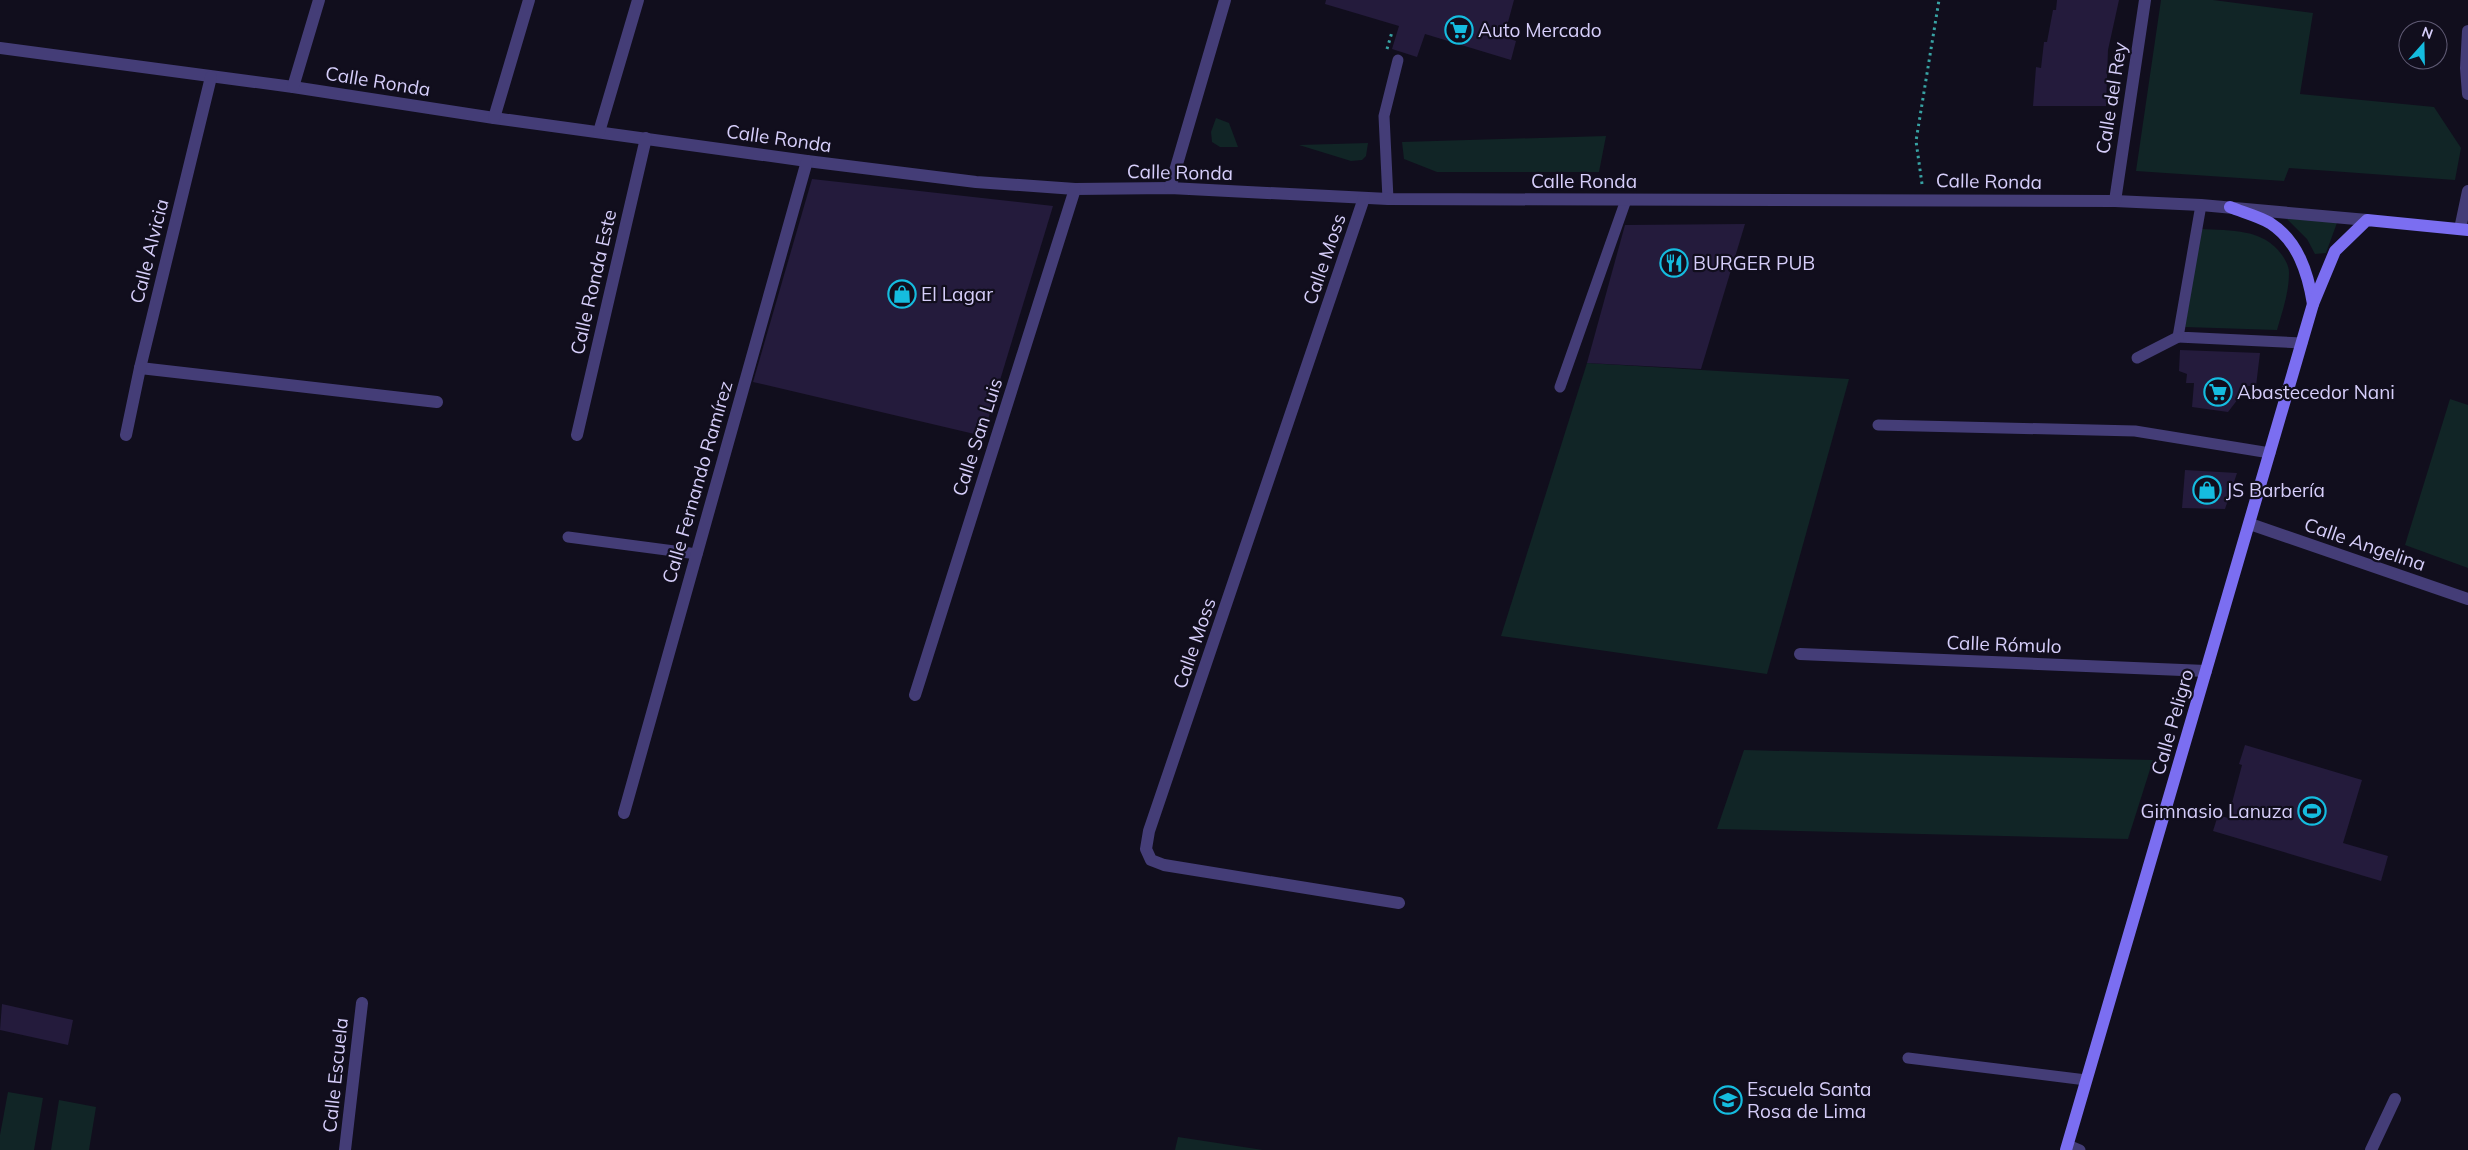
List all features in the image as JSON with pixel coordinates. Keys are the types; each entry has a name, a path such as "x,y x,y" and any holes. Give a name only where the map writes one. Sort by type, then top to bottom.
{"main road":[{"name":"Calle Peligro","path":"2230,207 2270,223 2295,249 2309,280 2313,304"},
{"path":"2367,220 2464,230"},
{"name":"Calle Peligro","path":"2067,1147 2313,304 2335,250 2367,220"}],"street":[{"path":"293,87 319,0"},
{"path":"494,118 529,0"},
{"path":"599,132 638,0"},
{"path":"1170,188 1225,0"},
{"name":"Calle del Rey","path":"2115,201 2145,0"},
{"path":"2468,31 2466,68 2468,94"},
{"name":"Calle Ronda","path":"0,48 293,87 494,118 807,161 976,182 1075,190 1170,188 1388,199 2115,201 2230,207 2367,220"},
{"name":"Calle Alvicia","path":"126,435 140,368 211,77"},
{"name":"Calle Ronda Este","path":"577,435 646,138"},
{"name":"Calle Fernando Ramírez","path":"624,813 807,161"},
{"name":"Calle San Luis","path":"915,695 1075,190"},
{"path":"2464,230 2468,191"},
{"name":"Calle Moss","path":"1364,198 1149,831 1146,849 1151,860 1164,865 1399,903"},
{"path":"140,368 437,402"},
{"name":"Calle Angelina","path":"2250,524 2468,599"},
{"name":"Calle Rómulo","path":"1800,654 2206,671"},
{"name":"Calle Escuela","path":"345,1150 362,1003"},
{"path":"2371,1150 2395,1099"}],"lane":[{"path":"1388,199 1384,116 1398,60"},
{"path":"1560,387 1626,200"},
{"path":"2178,337 2201,205"},
{"path":"2137,358 2178,337 2302,343"},
{"path":"1878,425 2135,431 2270,453"},
{"path":"568,537 696,554"},
{"path":"1908,1058 2086,1080"},
{"path":"2067,1147 2080,1150"}],"path":[{"path":"1924,199 1916,141 1939,0"}],"green space":[{"path":"2161,0 2213,0 2313,13 2300,94 2434,107 2461,148 2455,180 2289,168 2284,181 2136,171"},
{"path":"1216,118 1229,123 1238,147 1220,147 1212,142 1211,132"},
{"path":"1606,136 1599,172 1437,172 1404,159 1402,142"},
{"path":"1368,143 1366,156 1362,160 1351,161 1299,145"},
{"path":"2283,215 2338,220 2326,253 2315,254 2307,239"},
{"path":"2201,229 2235,231 2256,235 2274,246 2282,255 2288,268 2289,280 2277,330 2185,327"},
{"path":"1587,363 1849,379 1767,674 1501,636"},
{"path":"2450,399 2468,405 2468,568 2405,545"},
{"path":"1744,750 2153,760 2128,839 1717,829"},
{"path":"8,1092 43,1098 34,1150 0,1150 0,1135"},
{"path":"59,1100 96,1107 89,1150 51,1150"},
{"path":"1178,1137 1263,1150 1175,1150"}],"building":[{"name":"Auto Mercado","path":"1326,0 1514,0 1504,37 1516,41 1511,60 1425,34 1417,57 1392,49 1399,26 1325,4"},
{"path":"2057,0 2119,0 2108,50 2106,106 2033,106 2036,67 2041,68 2044,42 2047,42 2053,10 2056,10"},
{"name":"El Lagar","path":"812,179 1053,206 983,436 753,382"},
{"name":"BURGER PUB","path":"1745,224 1701,369 1587,363 1625,225"},
{"path":"2180,350 2260,353 2256,386 2248,386 2228,412 2192,407 2194,383 2186,383 2187,374 2179,371"},
{"name":"JS Barbería","path":"2185,470 2237,473 2225,509 2182,508"},
{"name":"Gimnasio Lanuza","path":"2245,745 2362,780 2343,843 2388,856 2381,881 2213,831 2218,815 2228,818 2242,765 2239,764"},
{"path":"2,1004 73,1020 68,1045 0,1030"}],"place":[{"name":"Auto Mercado","path":"1459,30"},
{"name":"BURGER PUB","path":"1674,263"},
{"name":"El Lagar","path":"902,294"},
{"name":"Abastecedor Nani","path":"2218,392"},
{"name":"JS Barbería","path":"2207,490"},
{"name":"Gimnasio Lanuza","path":"2312,811"},
{"name":"Escuela Santa Rosa de Lima","path":"1728,1100"}]}
